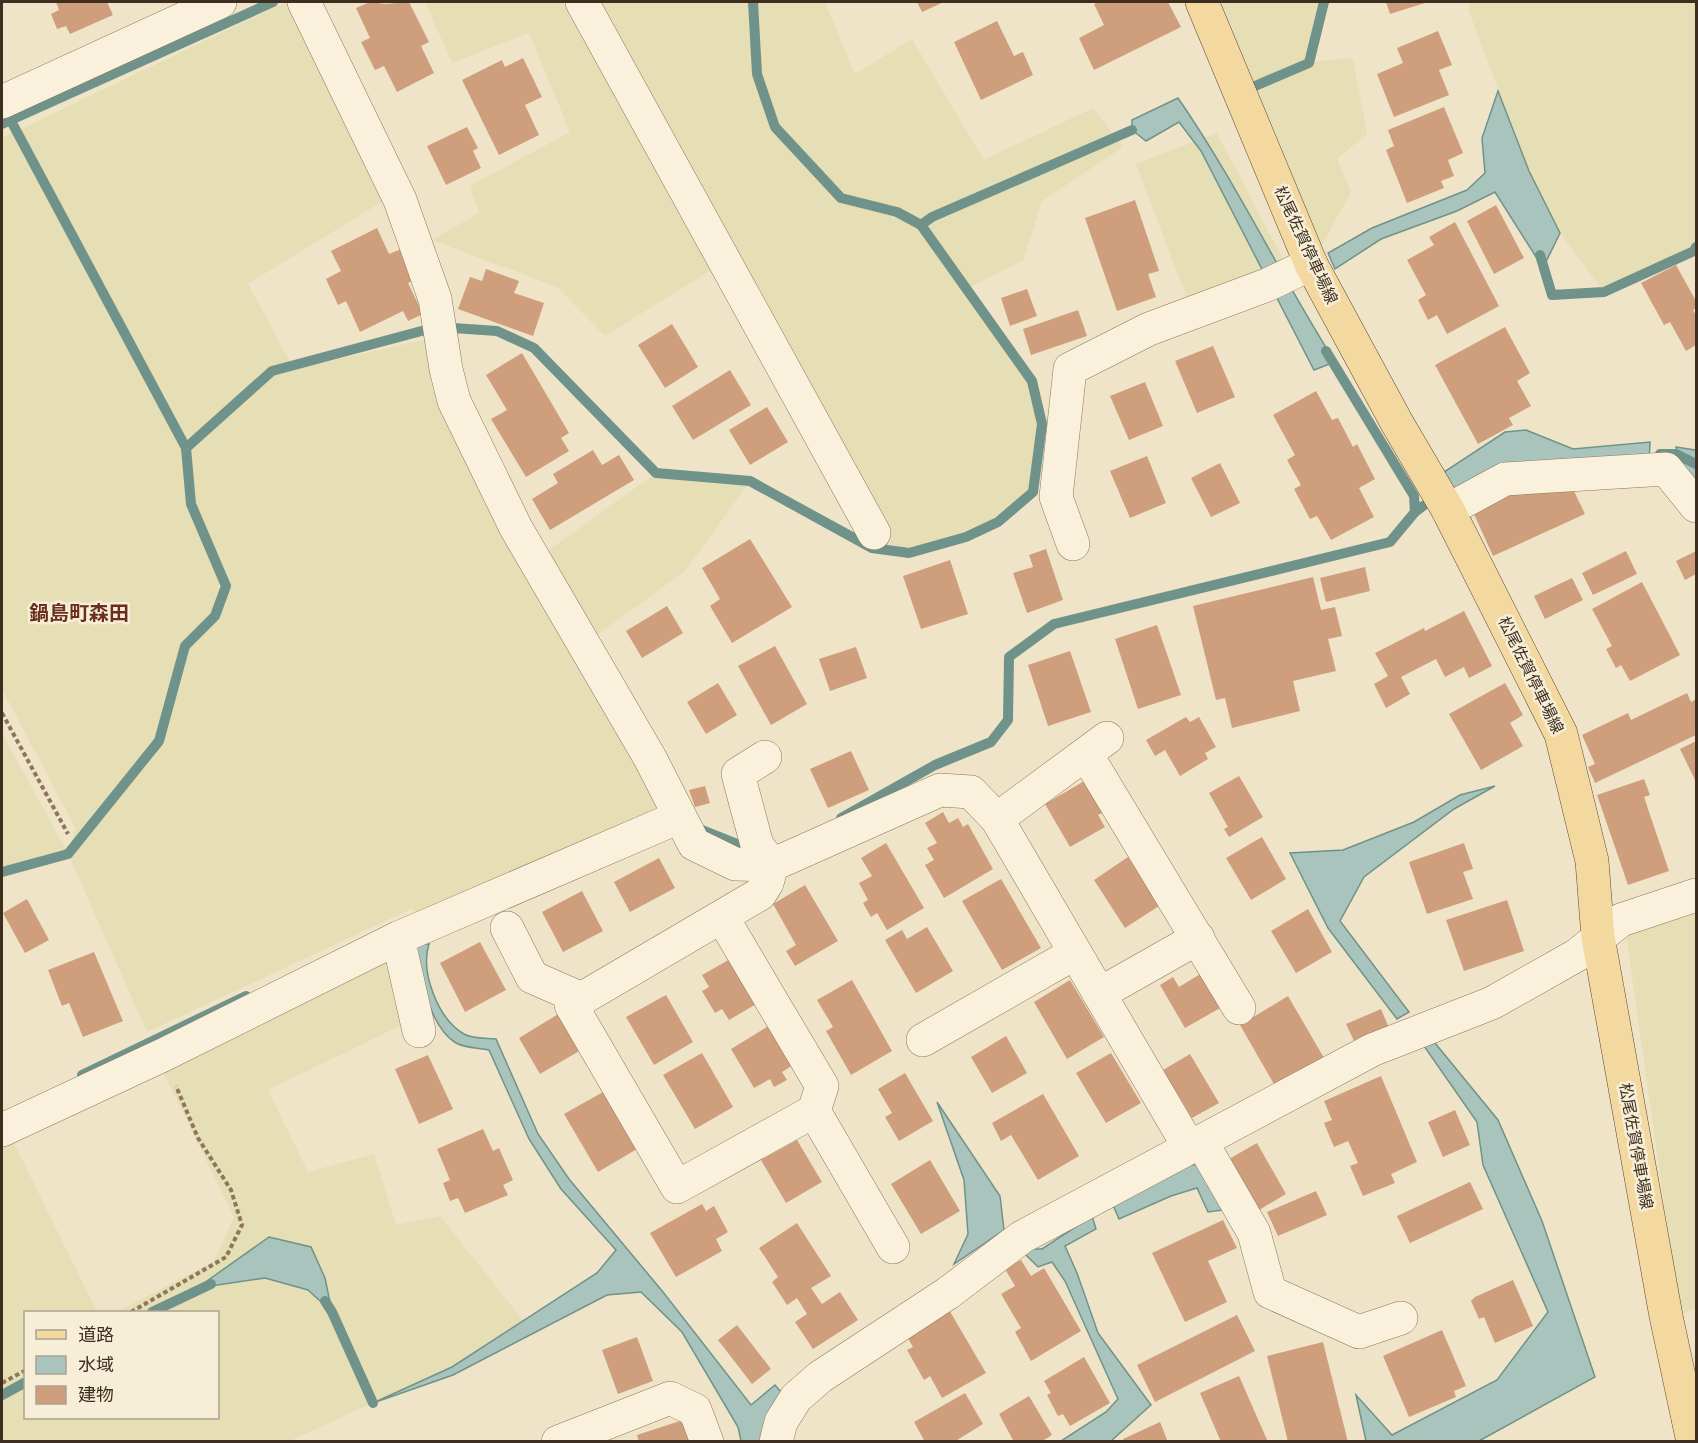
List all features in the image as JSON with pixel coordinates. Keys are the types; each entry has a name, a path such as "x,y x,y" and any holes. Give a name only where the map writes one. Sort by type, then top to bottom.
{"main road":[{"name":"松尾佐賀停車場線","path":"1202,2 1297,278 1442,499 1561,734 1592,861 1598,937 1666,1316 1693,1442"}],"street":[{"path":"2,102 220,2"},
{"path":"304,2 400,200 435,299 446,369 454,401 516,528 650,758 687,831 735,864 940,790 971,792 997,819 1099,994 1254,1233 1270,1292 1359,1332 1401,1318"},
{"path":"582,2 874,534"},
{"path":"1073,544 1056,497 1070,369 1149,329 1297,278"},
{"path":"1442,499 1505,479 1666,469 1693,492"},
{"path":"997,819 1107,738"},
{"path":"722,917 822,1086 814,1112 677,1187 571,1005 760,894 767,883 764,855 738,774 765,758"},
{"path":"1095,768 1239,1008"},
{"path":"2,1130 163,1055 410,933 687,831"},
{"path":"776,1442 781,1422 796,1398 820,1377 948,1293 1015,1243 1372,1050 1492,1003 1577,955 1621,920 1696,895"},
{"path":"507,928 532,977 582,999"},
{"path":"410,933 418,1031"},
{"path":"1099,994 1198,938"},
{"path":"923,1040 1075,953"},
{"path":"814,1112 893,1247"},
{"path":"558,1442 670,1398 695,1410 706,1442"}],"path":[{"path":"2,713 68,834"},
{"path":"134,1311 226,1257 242,1225 231,1190 198,1138 163,1055"},
{"path":"2,1383 24,1371"}],"shaded area":[{"path":"286,2 294,2 388,198 248,284 294,369 433,338 528,565 656,473 750,481 686,570 580,648 660,810 424,918 411,909 147,1032 70,858 2,878 2,733 70,857 75,827 2,689 2,138"},
{"path":"425,2 831,2 826,5 855,74 912,39 984,160 1093,108 1123,147 1042,201 1023,260 966,289 1032,381 1042,424 1033,492 998,522 966,537 909,553 872,548 716,267 605,336 557,287 432,240 479,213 470,186 570,132 529,33 452,63"},
{"path":"1220,2 1324,2 1309,62 1353,58 1367,134 1337,159 1351,192 1319,250"},
{"path":"1470,2 1696,2 1696,247 1694,251 1604,292 1560,233 1529,171 1468,9"},
{"path":"1217,133 1284,261 1188,301 1136,164"},
{"path":"1696,912 1696,1308 1680,1315 1626,935"},
{"path":"386,953 406,1023 268,1090 308,1172 374,1154 396,1225 440,1216 530,1329 453,1375 373,1403 290,1441 2,1442 2,1142 12,1139 97,1311 24,1311 24,1419 219,1419 219,1311 119,1311 214,1261 234,1217 159,1064"}],"water":[{"path":"1498,91 1529,171 1560,233 1543,268 1495,192 1457,211 1381,239 1335,269 1328,253 1372,228 1467,190 1485,173 1482,138"},
{"path":"1178,98 1219,162 1335,362 1314,370 1201,151 1179,122 1146,141 1132,130 1132,120"},
{"path":"1526,430 1573,449 1650,442 1649,463 1455,499 1444,472 1505,432"},
{"path":"1676,447 1695,450 1696,487 1682,466"},
{"path":"1495,786 1454,809 1364,877 1340,921 1409,1012 1397,1019 1328,928 1290,853 1343,850 1414,822 1460,795"},
{"path":"416,944 429,944 427,968 429,981 446,1018 467,1036 496,1039 538,1134 569,1179 663,1292 751,1405 775,1385 781,1392 761,1441 741,1441 738,1427 682,1332 641,1292 607,1295 453,1375 373,1403 452,1367 597,1273 616,1250 561,1189 529,1139 489,1050 456,1043 438,1024 427,998"},
{"path":"1435,1043 1498,1120 1542,1221 1595,1377 1479,1441 1366,1441 1356,1395 1392,1435 1497,1380 1548,1312 1483,1165 1477,1122 1424,1046"},
{"path":"937,1102 1000,1196 1004,1230 954,1264 968,1234 964,1180"},
{"path":"1197,1164 1223,1210 1208,1212 1197,1188 1171,1196 1119,1219 1113,1205 1181,1167"},
{"path":"1092,1216 1096,1229 1065,1246 1098,1333 1151,1405 1111,1441 1061,1441 1106,1412 1118,1399 1065,1281 1052,1262 1038,1267 1025,1254 1032,1249 1042,1249"},
{"path":"269,1237 311,1247 325,1278 332,1312 308,1290 265,1278 197,1288"}],"building":[{"path":"56,2 107,2 113,15 70,34 66,26 57,29 51,14 59,10"},
{"path":"370,2 386,4 409,2 429,42 421,46 434,73 397,92 384,66 375,70 361,42 370,38 356,8"},
{"path":"917,2 944,2 922,12"},
{"path":"1099,2 1168,2 1181,27 1094,70 1079,38 1104,25 1094,4"},
{"path":"1386,2 1428,2 1390,14"},
{"path":"997,21 1014,56 1023,52 1033,75 981,100 954,42"},
{"path":"1438,31 1452,65 1439,70 1449,95 1394,117 1377,74 1403,63 1397,48"},
{"path":"523,58 542,97 525,105 539,135 499,155 462,80 502,60 505,67"},
{"path":"1444,107 1463,153 1448,160 1454,176 1441,181 1444,188 1407,203 1386,150 1394,146 1388,130"},
{"path":"467,127 478,148 473,151 481,168 446,185 427,146"},
{"path":"1135,200 1159,271 1148,274 1156,297 1117,311 1085,218"},
{"path":"1496,205 1524,258 1494,274 1467,221"},
{"path":"1455,222 1499,306 1447,334 1437,315 1428,320 1418,300 1426,295 1407,260 1434,245 1429,237"},
{"path":"377,228 389,254 401,249 416,279 408,283 423,314 408,321 403,311 360,332 346,301 338,305 326,279 341,271 331,251"},
{"path":"1676,265 1696,301 1696,308 1693,310 1696,316 1696,345 1686,351 1670,322 1664,325 1641,283"},
{"path":"486,269 519,281 514,293 544,303 533,336 458,309 470,277 482,281"},
{"path":"1027,289 1037,316 1010,326 1001,298"},
{"path":"1078,310 1087,336 1031,355 1023,329"},
{"path":"672,324 698,367 665,388 638,345"},
{"path":"1505,327 1530,373 1517,381 1531,406 1509,418 1513,425 1478,444 1435,365"},
{"path":"1213,346 1235,397 1197,413 1175,361"},
{"path":"522,353 569,433 561,438 569,451 526,477 491,419 507,410 486,375"},
{"path":"730,370 751,405 693,440 672,406"},
{"path":"1145,382 1163,426 1129,440 1110,396"},
{"path":"1316,391 1332,420 1338,418 1353,447 1357,444 1375,479 1359,488 1374,517 1331,540 1317,516 1310,519 1294,489 1301,485 1287,460 1295,455 1273,415"},
{"path":"767,407 788,442 750,465 729,430"},
{"path":"593,450 602,465 619,455 634,480 550,530 532,499 558,483 553,474"},
{"path":"1147,456 1166,503 1130,518 1110,471"},
{"path":"1220,463 1240,503 1211,517 1191,478"},
{"path":"1572,487 1585,514 1493,556 1473,512 1521,490"},
{"path":"750,539 792,607 732,643 710,606 720,599 702,568"},
{"path":"1046,549 1063,600 1027,613 1013,573 1033,567 1029,555"},
{"path":"1626,551 1637,574 1593,595 1582,573"},
{"path":"1696,551 1696,574 1685,580 1676,561"},
{"path":"950,560 968,614 921,629 903,576"},
{"path":"1365,567 1370,591 1326,602 1320,578"},
{"path":"1313,577 1321,610 1335,607 1342,636 1328,639 1336,671 1293,681 1300,711 1232,728 1225,698 1216,700 1193,606"},
{"path":"1572,578 1583,600 1545,619 1534,596"},
{"path":"1642,582 1680,655 1630,681 1621,665 1616,668 1606,649 1612,646 1592,609"},
{"path":"667,606 683,633 642,658 626,631"},
{"path":"1464,611 1492,666 1469,678 1464,667 1445,677 1436,659 1401,677 1410,694 1386,708 1374,684 1388,676 1375,653"},
{"path":"1157,625 1181,695 1138,709 1115,639"},
{"path":"775,646 807,704 771,725 738,666"},
{"path":"856,647 867,678 830,691 819,659"},
{"path":"1070,651 1091,712 1048,726 1028,665"},
{"path":"718,683 737,715 706,734 687,702"},
{"path":"1505,683 1523,715 1510,723 1523,746 1481,770 1449,714"},
{"path":"1687,693 1691,702 1696,699 1696,735 1595,783 1588,767 1595,764 1582,735 1628,713 1631,720"},
{"path":"1186,717 1190,722 1199,717 1216,747 1205,753 1208,759 1180,776 1165,750 1155,756 1146,740"},
{"path":"1696,741 1696,782 1680,749"},
{"path":"851,751 869,790 828,808 810,769"},
{"path":"1239,776 1263,817 1229,837 1224,829 1228,827 1209,793"},
{"path":"1644,779 1650,795 1644,797 1669,871 1628,885 1597,795"},
{"path":"1086,780 1104,812 1098,815 1105,827 1070,847 1045,804"},
{"path":"705,786 710,803 695,807 689,790"},
{"path":"943,812 949,823 958,818 963,827 968,824 993,869 944,898 925,865 934,860 927,848 937,843 925,823"},
{"path":"1262,837 1286,879 1251,900 1226,858"},
{"path":"886,843 924,908 887,930 877,913 871,917 863,903 868,900 859,883 872,876 861,858"},
{"path":"1464,843 1473,869 1463,872 1473,899 1427,914 1409,862"},
{"path":"1128,857 1159,906 1125,928 1094,880"},
{"path":"659,858 675,888 630,912 614,882"},
{"path":"1001,879 1041,948 1002,970 962,901"},
{"path":"805,885 838,941 795,966 786,951 796,945 773,904"},
{"path":"582,891 603,931 563,952 542,912"},
{"path":"27,899 49,940 25,953 3,913"},
{"path":"1507,900 1524,951 1464,971 1446,920"},
{"path":"1308,909 1332,952 1296,973 1271,931"},
{"path":"927,927 953,971 916,993 885,940 902,930 907,939"},
{"path":"480,942 506,990 465,1012 440,963"},
{"path":"94,952 123,1021 83,1037 69,1003 62,1006 48,970"},
{"path":"732,958 758,1003 729,1020 722,1009 715,1013 702,991 709,987 702,975"},
{"path":"1202,973 1222,1007 1185,1028 1160,985 1173,977 1179,987"},
{"path":"852,980 892,1051 851,1075 826,1031 833,1027 817,1000"},
{"path":"1070,980 1104,1037 1067,1059 1034,1002"},
{"path":"666,995 693,1042 654,1065 626,1017"},
{"path":"1288,996 1324,1058 1275,1086 1240,1025"},
{"path":"1381,1009 1389,1028 1355,1043 1346,1024"},
{"path":"560,1013 581,1050 540,1074 519,1038"},
{"path":"770,1025 793,1065 782,1072 787,1080 774,1087 770,1079 754,1088 731,1049"},
{"path":"1006,1036 1027,1073 992,1093 971,1057"},
{"path":"702,1053 733,1107 695,1129 663,1075"},
{"path":"1111,1053 1141,1103 1106,1123 1076,1073"},
{"path":"1190,1054 1219,1103 1192,1118 1163,1070"},
{"path":"428,1055 453,1109 419,1124 395,1069"},
{"path":"905,1073 933,1121 899,1141 885,1117 892,1113 878,1089"},
{"path":"1381,1076 1417,1162 1391,1174 1395,1183 1363,1196 1350,1166 1358,1163 1348,1141 1334,1147 1324,1123 1332,1120 1324,1101"},
{"path":"603,1092 637,1149 598,1172 564,1114"},
{"path":"1043,1094 1079,1156 1038,1180 1011,1135 1001,1141 992,1123"},
{"path":"1455,1110 1470,1145 1443,1157 1428,1122"},
{"path":"483,1129 493,1151 499,1148 513,1180 503,1185 508,1195 465,1213 458,1198 450,1201 443,1183 450,1180 437,1149"},
{"path":"797,1140 822,1182 786,1203 761,1160"},
{"path":"1257,1143 1286,1194 1259,1210 1229,1159"},
{"path":"930,1160 960,1211 921,1234 891,1184"},
{"path":"1470,1182 1483,1209 1410,1243 1397,1216"},
{"path":"1316,1191 1327,1215 1278,1236 1267,1212"},
{"path":"702,1204 706,1211 714,1206 728,1232 716,1239 722,1251 676,1277 650,1233"},
{"path":"1223,1220 1237,1248 1208,1261 1227,1302 1185,1322 1152,1253"},
{"path":"797,1223 831,1276 811,1288 822,1304 840,1292 858,1320 813,1349 795,1322 807,1314 797,1298 787,1305 772,1282 778,1277 759,1248"},
{"path":"1021,1260 1031,1276 1044,1268 1081,1331 1031,1361 1015,1332 1021,1328 1001,1294 1015,1286 1005,1269"},
{"path":"1513,1280 1533,1326 1495,1343 1484,1317 1479,1319 1471,1301"},
{"path":"948,1308 986,1373 942,1398 930,1376 924,1380 907,1350 913,1347 905,1333"},
{"path":"1237,1315 1255,1351 1155,1402 1137,1365"},
{"path":"737,1325 771,1369 752,1384 718,1340"},
{"path":"1442,1330 1466,1386 1454,1391 1456,1397 1409,1417 1383,1356"},
{"path":"637,1337 653,1381 618,1394 602,1350"},
{"path":"1323,1342 1348,1442 1288,1442 1267,1356"},
{"path":"1084,1357 1110,1403 1070,1426 1063,1414 1058,1416 1047,1395 1051,1393 1044,1381"},
{"path":"1239,1376 1268,1442 1221,1442 1200,1393"},
{"path":"965,1393 983,1424 954,1442 925,1442 914,1422"},
{"path":"1029,1396 1052,1435 1041,1442 1014,1442 999,1414"},
{"path":"683,1420 697,1442 639,1442 637,1435"},
{"path":"1160,1422 1168,1442 1124,1442 1123,1439"}],"waterway":[{"path":"2,124 273,2"},
{"path":"453,328 497,331 534,348 656,473 750,481 872,548 909,553 966,537 998,522 1033,492 1042,424 1032,381 921,225 897,212 841,198 775,127 757,74 753,2"},
{"path":"1255,86 1309,63 1324,2"},
{"path":"2,872 68,854 159,741 185,646 215,616 226,586 191,504 186,448 10,119"},
{"path":"921,225 932,217 1132,130"},
{"path":"1540,255 1552,295 1604,292 1694,251 1696,247"},
{"path":"186,448 272,371 429,329"},
{"path":"1326,351 1414,496 1415,512"},
{"path":"1660,454 1676,454 1696,464"},
{"path":"841,818 935,765 991,742 1008,720 1009,657 1054,624 1390,542 1415,512 1423,506"},
{"path":"694,827 752,850"},
{"path":"82,1075 246,996"},
{"path":"154,1311 211,1284"},
{"path":"325,1301 373,1403"},
{"path":"2,1395 24,1383"}],"district":[{"name":"鍋島町森田","path":"79,613"}]}
